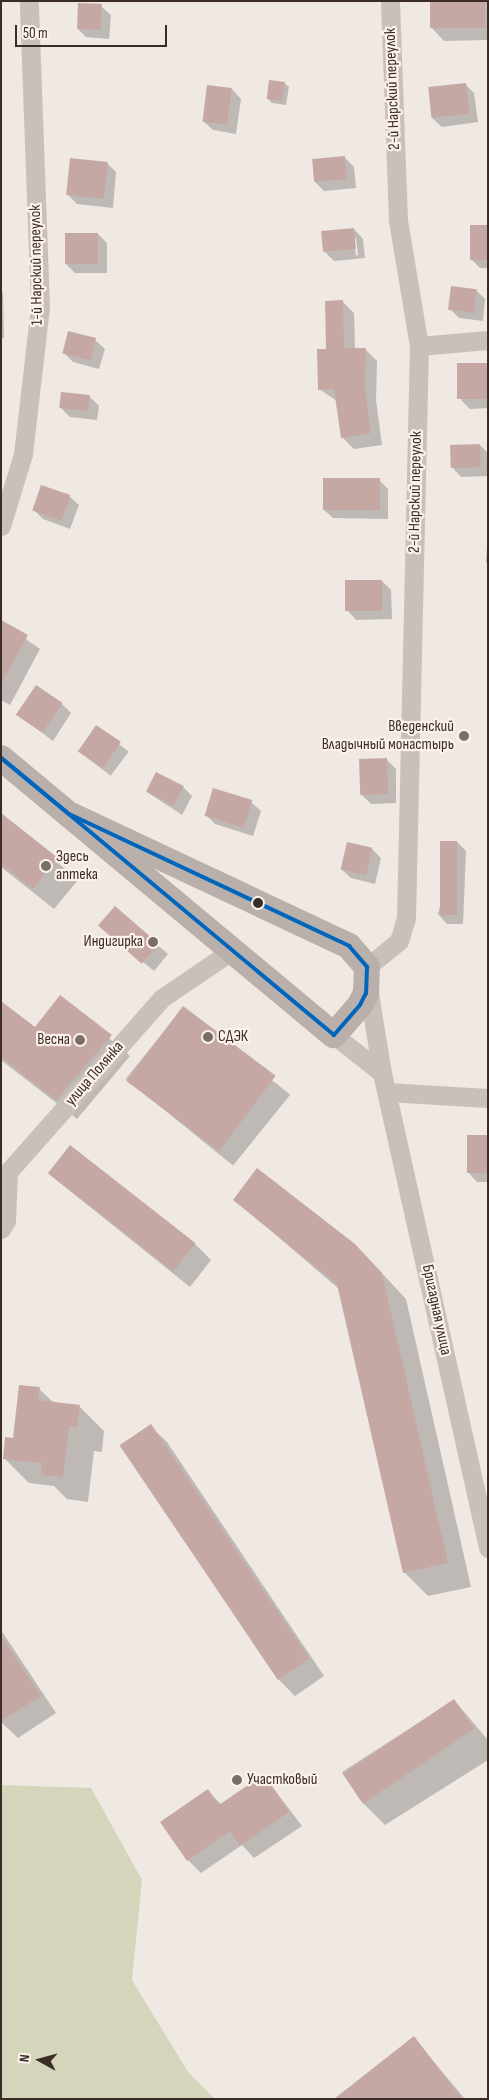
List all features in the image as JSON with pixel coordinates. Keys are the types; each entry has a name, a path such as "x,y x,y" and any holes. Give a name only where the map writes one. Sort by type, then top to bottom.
{"street":[{"name":"1-й Нарский переулок","path":"1,526 23,454 40,307 29,1"},
{"name":"2-й Нарский переулок","path":"367,977 405,930 419,346 398,220 390,1"},
{"path":"419,346 488,340"},
{"path":"1,758 382,1073"},
{"path":"69,814 349,946 367,977 360,1005 334,1034"},
{"name":"улица Полянка","path":"1,1229 6,1220 8,1172 162,998 234,950"},
{"name":"Бригадная улица","path":"367,977 382,1073 488,1548"},
{"path":"387,1092 488,1098"}],"green space":[{"path":"1,1785 91,1788 142,1880 132,1980 188,2072 215,2099 1,2099"}],"building":[{"path":"430,1 485,1 485,28 430,28"},
{"path":"78,3 102,4 101,30 77,29"},
{"path":"269,80 285,82 283,101 267,99"},
{"path":"466,83 469,114 431,118 428,87"},
{"path":"207,85 232,88 227,125 202,122"},
{"path":"345,156 347,179 314,182 312,159"},
{"path":"70,158 108,162 104,199 66,195"},
{"path":"470,225 488,225 488,260 470,260"},
{"path":"354,228 356,249 323,252 321,231"},
{"path":"65,233 98,233 98,264 65,264"},
{"path":"451,286 477,289 474,313 448,310"},
{"path":"343,300 344,348 366,348 365,388 371,433 341,438 334,389 318,390 317,349 326,349 325,301"},
{"path":"68,331 96,338 91,360 62,353"},
{"path":"457,363 488,363 488,399 457,399"},
{"path":"61,392 90,395 88,411 59,408"},
{"path":"480,444 481,467 451,468 450,445"},
{"path":"323,478 380,478 380,510 323,510"},
{"path":"41,485 70,495 62,521 32,511"},
{"path":"345,580 382,580 382,611 345,611"},
{"path":"1,620 28,635 1,684"},
{"path":"36,685 63,703 42,733 16,715"},
{"path":"96,725 121,742 103,768 78,752"},
{"path":"387,758 388,794 360,795 359,759"},
{"path":"156,772 184,786 174,806 146,792"},
{"path":"213,788 252,800 244,828 205,816"},
{"path":"1,813 58,858 33,889 1,864"},
{"path":"440,841 457,841 457,915 440,915"},
{"path":"347,842 372,848 366,875 341,869"},
{"path":"115,906 159,944 142,964 98,926"},
{"path":"60,995 112,1035 56,1100 1,1057 1,1001 35,1027"},
{"path":"183,1006 276,1076 219,1151 126,1081"},
{"path":"467,1135 488,1135 488,1173 467,1173"},
{"path":"70,1145 195,1243 173,1271 48,1173"},
{"path":"257,1168 355,1244 382,1273 448,1563 403,1573 337,1284 233,1200"},
{"path":"19,1385 40,1387 38,1400 80,1405 77,1427 69,1426 63,1477 41,1475 42,1463 3,1459 5,1437 13,1438"},
{"path":"151,1424 309,1659 278,1680 119,1445"},
{"path":"1,1636 41,1696 1,1721"},
{"path":"454,1699 474,1729 363,1804 343,1774"},
{"path":"264,1774 289,1812 240,1846 230,1831 187,1861 160,1822 208,1789 219,1805"},
{"path":"414,2036 462,2099 334,2099"}],"transit line":[{"path":"1,758 69,814 349,946 367,967 366,993 360,1005 334,1035 1,758"}],"place":[{"name":"Введенский Владычный монастырь","path":"464,736"},
{"name":"Здесь аптека","path":"46,866"},
{"name":"Индигирка","path":"153,942"},
{"name":"СДЭК","path":"208,1037"},
{"name":"Весна","path":"80,1040"},
{"name":"Участковый","path":"237,1780"}]}
